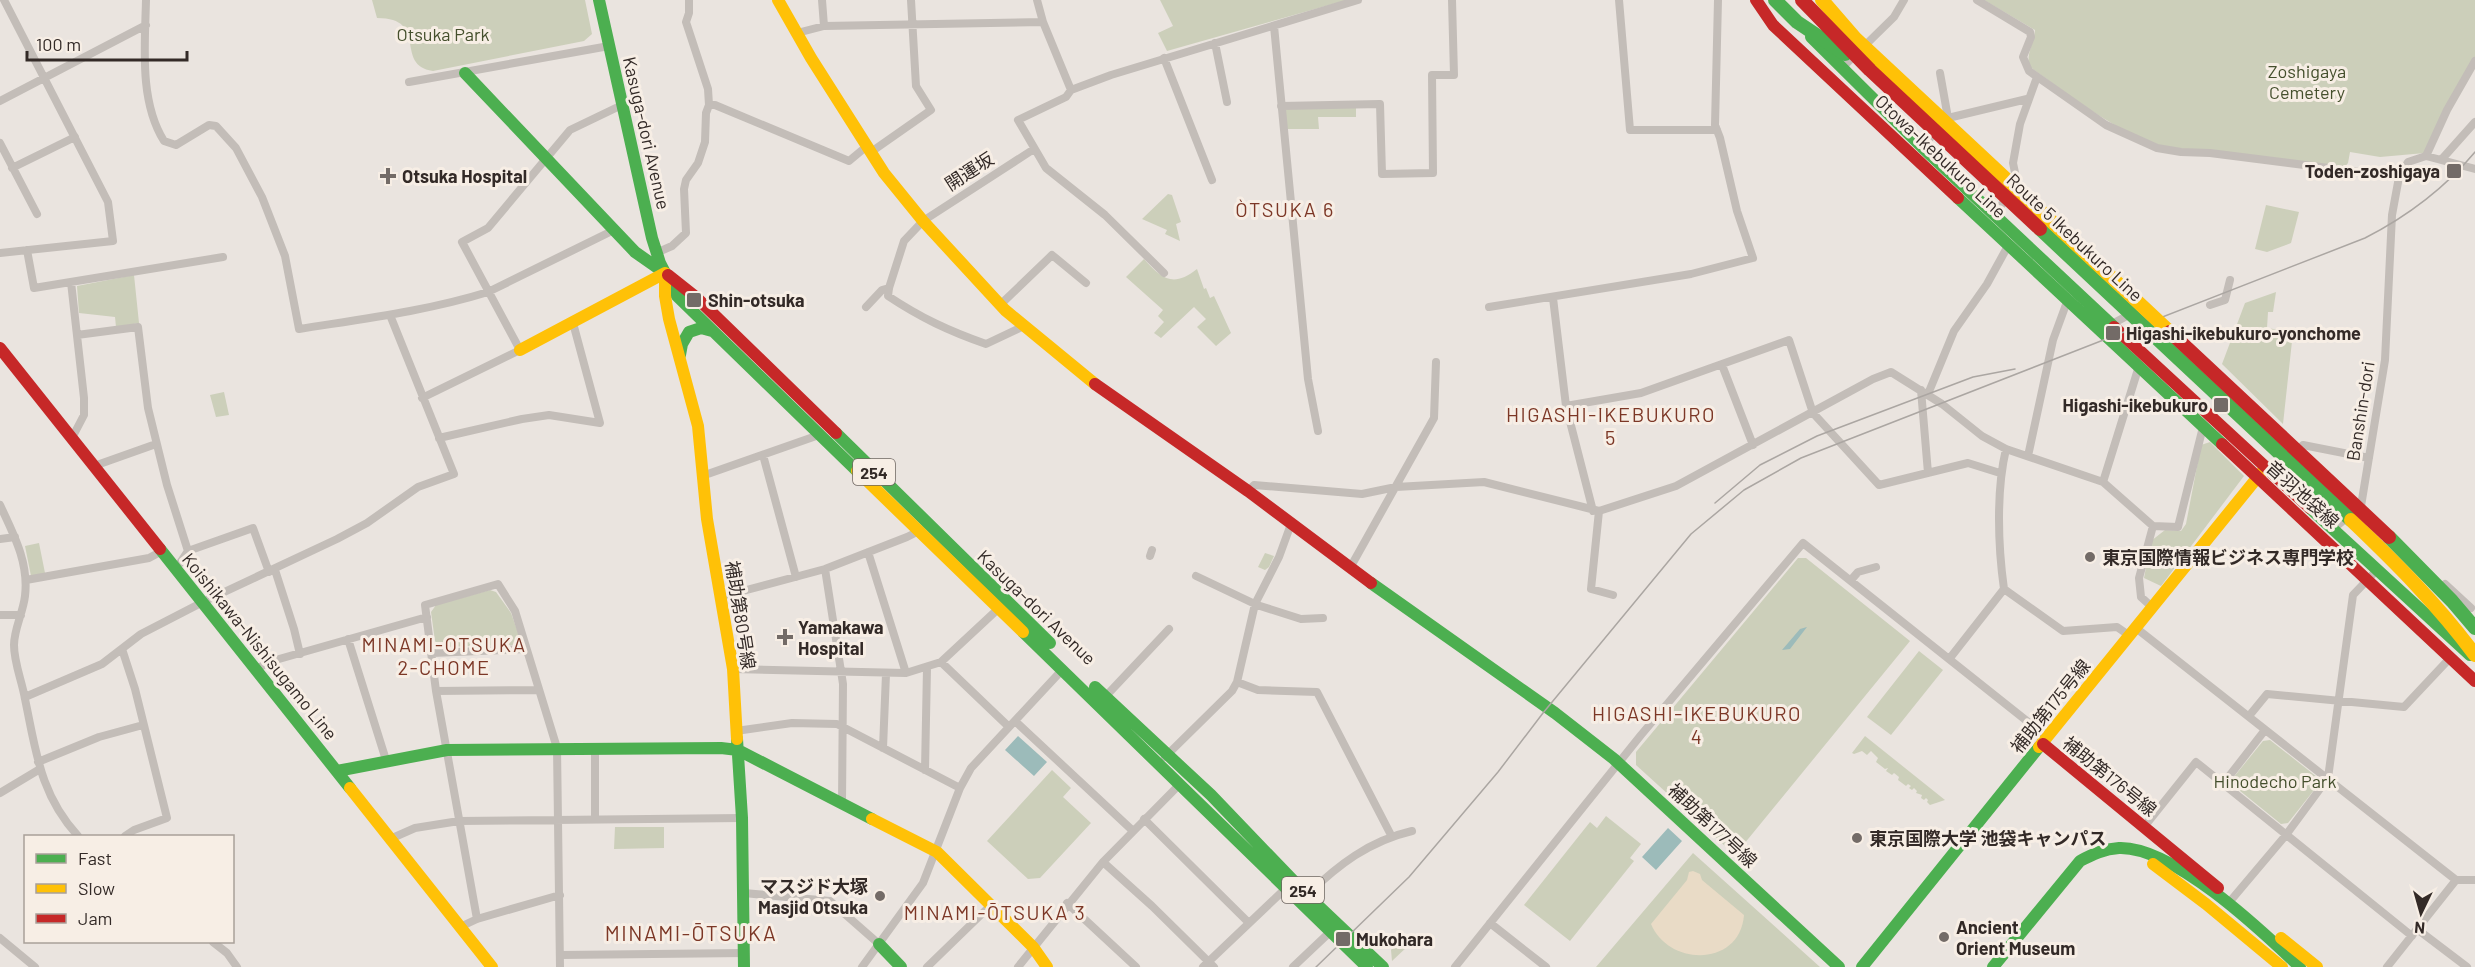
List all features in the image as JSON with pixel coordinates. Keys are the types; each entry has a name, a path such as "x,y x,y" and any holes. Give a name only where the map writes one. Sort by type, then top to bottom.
{"main road":[{"name":"Kasuga-dori Avenue","path":"599,0 656,253 677,296 819,435 924,528 1105,697 1163,760 1179,785 1330,932 1363,963 1383,967"},
{"name":"補助第177号線","path":"778,0 896,189 1000,305 1084,376 1248,491 1350,568 1558,715 1619,763 1839,967"},
{"name":"Otowa-Ikebukuro Line","path":"1756,0 1773,25 2068,299 2196,404 2266,474"},
{"path":"1775,0 1812,33 1870,70"},
{"name":"Otowa-Ikebukuro Line","path":"1784,0 1808,33 1842,68 1922,147 2112,324 2140,359"},
{"name":"Route 5 Ikebukuro Line","path":"1802,0 1870,70 2399,565 2447,617 2475,655"},
{"name":"Otowa-Ikebukuro Line","path":"1808,0 1842,68"},
{"name":"Route 5 Ikebukuro Line","path":"1822,0 1855,38 2409,556 2452,600 2475,628"},
{"path":"465,73 645,261 666,273"},
{"name":"Kasuga-dori Avenue","path":"666,273 697,298 924,528 998,609 1163,760 1211,795 1307,895 1363,963"},
{"path":"520,350 666,273"},
{"name":"補助第80号線","path":"666,273 665,296 698,426 702,476 733,669 742,818 745,960"},
{"path":"680,355 682,344 689,332 701,328 712,331"},
{"name":"Koishikawa-Nishisugamo Line","path":"0,348 492,967"},
{"name":"音羽池袋線","path":"2140,359 2203,427 2266,474 2332,530 2372,575 2475,681"},
{"name":"音羽池袋線","path":"2266,474 2372,575 2427,616 2475,660"},
{"name":"補助第175号線","path":"1862,967 2152,607 2266,474"},
{"name":"補助第176号線","path":"2043,744 2317,967"},
{"path":"337,771 447,750 557,748 721,748 738,750 937,852 1033,947 1047,967"},
{"path":"1993,967 2085,862 2098,850 2118,847 2157,858 2199,881 2285,951 2300,967"},
{"path":"2002,967 2065,891 2085,862 2119,853 2144,859 2206,904 2282,967"},
{"path":"879,944 901,967"},
{"path":"2285,951 2300,958 2311,967"}],"street":[{"path":"0,253 113,241 108,202 5,0"},
{"path":"146,0 148,102 160,135 164,141 176,145 209,125 216,126 236,148 262,197 285,256 299,329 390,315 488,292 614,230"},
{"path":"656,253 672,246 686,233 684,189 686,180 698,163 705,142 706,113 709,105 708,88 686,22 689,0"},
{"path":"822,0 824,26"},
{"path":"709,105 715,105 849,161 931,110 916,86 911,0"},
{"path":"1037,0 1043,22 1071,90"},
{"path":"1164,273 1105,215 1046,168 1018,120 1066,97 1071,90 1102,77 1358,0"},
{"path":"1281,106 1380,104 1382,174 1433,173 1432,75 1454,75 1452,0"},
{"path":"1618,0 1630,130 1717,130"},
{"path":"1489,307 1691,274 1754,258 1737,211 1715,125 1718,0"},
{"path":"1832,0 1867,45 2136,298 2125,317 2112,324"},
{"path":"1842,68 1894,17 1904,0"},
{"path":"1977,0 2030,32 2031,37 2023,57 2026,68 2106,125 2157,148 2399,177 2408,162 2426,156 2475,169"},
{"path":"797,33 824,26 1043,22"},
{"path":"0,101 146,25"},
{"path":"1274,26 1308,379 1318,430"},
{"path":"1215,43 1227,102"},
{"path":"409,82 609,46"},
{"path":"1164,58 1212,180"},
{"path":"2426,156 2447,110 2475,61"},
{"path":"1940,73 1947,119"},
{"path":"2018,187 2013,163 2027,99 2037,77"},
{"path":"1922,147 1947,119 2027,99"},
{"path":"422,398 520,350 462,242 488,228 570,130 622,105"},
{"path":"2442,159 2475,123"},
{"path":"12,168 75,136"},
{"path":"0,143 37,214"},
{"name":"開運坂","path":"888,288 904,241 923,221 1034,149"},
{"name":"Banshin-dori","path":"2361,506 2385,360 2392,215 2399,177"},
{"path":"1993,214 2018,187"},
{"path":"1928,473 1925,392 1954,331 1987,284 2009,243"},
{"path":"27,250 34,288 223,256"},
{"path":"1000,305 1052,255 1086,283"},
{"path":"2210,305 2225,300 2230,280"},
{"path":"71,282 83,380 84,416 72,438"},
{"path":"866,307 882,290 888,288 888,296 923,318 950,332 986,344 1024,326"},
{"path":"1553,298 1566,406 1596,511 1591,589 1613,595"},
{"path":"2028,456 2050,349 2068,299"},
{"path":"25,697 102,664 141,634 367,523 418,487 454,474 390,315"},
{"path":"439,438 549,415 600,423 573,323"},
{"path":"2103,482 2140,359 2168,325 2473,608"},
{"path":"77,335 138,327 148,408 156,444 188,551"},
{"path":"1566,406 1641,393 1789,340 1813,413 1880,485 1968,463 2000,473"},
{"path":"1350,568 1434,418 1436,363"},
{"path":"1722,365 1753,445"},
{"path":"1248,491 1254,486 1362,494 1396,487 1484,482 1596,511 1676,486 1873,379 1891,372 1925,392 1982,436 2006,448 2103,482 2153,526 2178,527 2203,427"},
{"path":"2196,404 2223,376"},
{"path":"702,476 819,435"},
{"path":"94,466 156,444"},
{"path":"2266,474 2303,445 2369,458"},
{"path":"2006,448 2000,473 2001,569 2004,589 2063,632 2117,627 2133,632 2249,716 2456,880 2475,880"},
{"path":"763,455 796,577"},
{"path":"0,505 23,558 26,580 14,645 39,766 56,808 76,835"},
{"path":"2332,530 2361,506"},
{"path":"1163,760 1232,692 1237,682 1255,604 1279,557 1291,524"},
{"path":"2152,607 2141,597 2139,578 2153,526"},
{"path":"176,569 188,551 253,528 294,629 300,654"},
{"path":"720,597 825,569 924,528"},
{"path":"0,539 15,537"},
{"name":"補助第176号線","path":"1619,763 1803,543 2037,729 2043,744"},
{"path":"26,580 148,558 162,551"},
{"path":"868,552 906,673"},
{"path":"1851,580 1858,572 1876,567"},
{"path":"825,569 842,673 842,802"},
{"path":"2232,900 2286,835 2328,778 2353,595 2372,575"},
{"path":"1196,576 1255,604 1301,619 1323,618"},
{"path":"477,920 436,691 425,605 498,584 514,611 557,748 560,967"},
{"path":"1950,658 2004,589"},
{"path":"2427,616 2453,591"},
{"path":"2442,603 2473,608"},
{"path":"733,669 906,673 942,662 998,609"},
{"path":"0,615 21,615"},
{"path":"256,669 272,661 427,617"},
{"path":"1105,697 1169,629"},
{"path":"348,639 386,760"},
{"path":"122,649 167,818 134,830 128,835"},
{"path":"432,653 526,649"},
{"path":"2249,716 2267,694 2404,707 2451,657"},
{"path":"942,662 1132,830"},
{"path":"925,770 927,668"},
{"path":"862,967 923,884 970,768 1063,669"},
{"path":"883,748 886,674"},
{"path":"1237,682 1258,690 1317,692 1392,837"},
{"path":"436,691 538,690"},
{"path":"736,731 792,723 837,724 960,788"},
{"path":"0,793 39,766 99,737 143,725"},
{"path":"2223,784 2265,730"},
{"path":"595,748 595,819"},
{"path":"2144,827 2196,762 2286,835 2415,932 2467,967"},
{"path":"1455,967 1619,763"},
{"path":"1018,967 1067,903 1103,862 1132,830 1179,785"},
{"path":"390,839 415,828 459,821 742,818"},
{"path":"1144,819 1249,923"},
{"path":"1307,895 1348,858 1392,837 1412,831"},
{"path":"1103,862 1152,906 1209,965 1285,889"},
{"path":"2387,967 2456,880"},
{"path":"744,893 830,900 879,944"},
{"path":"460,927 560,895"},
{"path":"1067,903 1136,967"},
{"path":"927,967 991,905"},
{"path":"1490,923 1546,967"},
{"path":"1293,967 1330,932"},
{"path":"0,938 35,967"},
{"path":"214,943 233,966"},
{"path":"561,955 745,960"}],"green space":[{"name":"Otsuka Park","path":"372,0 585,0 592,34 584,41 433,71 421,67 415,60 407,33 402,25 393,20 377,18"},
{"path":"1160,0 1347,0 1167,51 1158,33 1173,26"},
{"name":"Zoshigaya Cemetery","path":"1984,0 2475,0 2475,60 2425,153 2380,157 2350,152 2348,163 2344,168 2184,150 2156,145 2123,130 2030,67 2029,54 2035,30"},
{"path":"1356,105 1356,117 1318,117 1319,129 1283,129 1281,107"},
{"path":"1168,194 1172,195 1181,222 1176,224 1180,241 1165,234 1167,230 1142,219"},
{"path":"2266,205 2299,212 2291,243 2267,252 2255,249"},
{"path":"1144,259 1156,272 1168,279 1181,278 1197,269 1204,289 1206,288 1210,298 1214,296 1231,333 1216,346 1197,327 1206,319 1194,307 1161,338 1154,333 1164,322 1158,316 1163,310 1126,277"},
{"path":"134,275 139,323 116,327 115,317 79,313 77,286"},
{"path":"2276,292 2273,312 2268,312 2267,328 2293,332 2283,424 2222,364 2245,303"},
{"path":"224,392 229,415 216,417 210,395"},
{"path":"2210,442 2244,476 2161,586 2144,578 2151,541 2165,530 2181,531 2186,524 2201,445"},
{"path":"39,543 45,573 31,576 25,546"},
{"path":"1265,553 1274,556 1265,570 1258,567"},
{"path":"1798,558 1806,558 1910,641 1735,855 1636,765 1636,752"},
{"path":"490,590 496,592 511,613 520,638 514,645 440,647 435,641 431,612 436,605"},
{"path":"1919,651 1943,670 1891,735 1867,717"},
{"path":"1865,736 1945,800 1930,805 1926,798 1924,800 1921,798 1922,795 1916,793 1914,788 1912,790 1909,788 1911,786 1908,784 1906,786 1898,780 1899,777 1894,773 1892,775 1886,771 1888,768 1885,769 1876,762 1878,758 1871,751 1867,755 1862,751 1852,753"},
{"name":"Hinodecho Park","path":"2270,740 2317,777 2318,785 2288,823 2281,824 2234,786 2233,778 2263,741"},
{"path":"1052,770 1071,788 1063,797 1091,823 1040,878 1028,879 987,841"},
{"path":"1606,816 1641,844 1630,858 1634,861 1570,941 1524,905 1590,822 1597,828"},
{"path":"615,827 664,827 664,848 614,849"},
{"path":"1693,853 1820,967 1596,967"},
{"path":"1401,936 1408,946 1392,961 1391,950"}],"sand":[{"path":"1689,872 1700,874 1702,880 1744,915 1740,932 1730,944 1718,952 1703,955 1687,954 1673,948 1660,938 1651,924 1687,880"}],"water":[{"path":"1807,627 1790,649 1782,650 1800,629"},
{"path":"1018,736 1047,762 1034,776 1005,750"},
{"path":"1668,828 1682,841 1656,870 1642,857"}],"tram line":[{"path":"1316,967 1409,877 1498,772 1543,713 1691,534 1744,490 1801,458 2365,238 2424,201 2451,178 2475,152"},
{"path":"1715,503 1760,465 1817,436 1973,377 2015,369"}],"traffic: fast":[{"path":"599,0 652,238 660,263 677,296 857,471"},
{"path":"1775,0 1797,22 1845,54"},
{"path":"1811,37 1922,147 2114,327"},
{"path":"465,73 635,252 665,273"},
{"path":"1958,198 2222,444"},
{"path":"2040,229 2351,520"},
{"path":"680,355 682,344 689,332 701,328 712,331"},
{"path":"836,433 1050,643"},
{"path":"2310,508 2470,655"},
{"path":"2389,537 2452,601 2475,628"},
{"path":"160,549 350,788"},
{"path":"1371,583 1555,713 1614,759 1839,967"},
{"path":"1023,632 1367,967"},
{"path":"1095,687 1211,795 1307,895 1383,967"},
{"path":"737,739 742,818 744,967"},
{"path":"1862,967 2039,747"},
{"path":"337,771 447,750 721,748 738,750 872,819"},
{"path":"1993,967 2080,861 2099,852 2119,848 2141,851 2190,875 2240,913 2300,967"},
{"path":"879,944 901,967"}],"traffic: slow":[{"path":"778,0 811,58 884,173 923,221 1005,310 1095,384"},
{"path":"1822,0 1855,38 2170,332"},
{"path":"520,350 665,273"},
{"path":"665,274 665,296 669,319 698,426 707,519 733,669 737,739"},
{"path":"857,471 1023,632"},
{"path":"2039,747 2261,473"},
{"path":"2351,520 2416,585 2475,655"},
{"path":"350,788 492,967"},
{"path":"872,819 937,852 1033,947 1047,967"},
{"path":"2153,864 2206,904 2282,967"},
{"path":"2281,938 2317,967"}],"traffic: jam":[{"path":"1756,0 1773,25 1958,198"},
{"path":"1802,0 1870,70 2040,229"},
{"path":"668,275 697,298 836,433"},
{"path":"2114,327 2310,508"},
{"path":"2170,332 2389,537"},
{"path":"0,348 160,549"},
{"path":"1095,384 1248,491 1371,583"},
{"path":"2222,444 2475,681"},
{"path":"2043,744 2218,888"}],"place":[{"name":"Toden-zoshigaya","path":"2454,171"},
{"name":"Otsuka Hospital","path":"388,176"},
{"name":"Shin-otsuka","path":"694,300"},
{"name":"Higashi-ikebukuro-yonchome","path":"2113,333"},
{"name":"Higashi-ikebukuro","path":"2221,405"},
{"name":"東京国際情報ビジネス専門学校","path":"2090,557"},
{"name":"Yamakawa Hospital","path":"785,637"},
{"name":"東京国際大学 池袋キャンパス","path":"1857,838"},
{"name":"マスジド大塚 Masjid Otsuka","path":"880,896"},
{"name":"Ancient Orient Museum","path":"1944,937"},
{"name":"Mukohara","path":"1343,939"}],"district":[{"name":"ÒTSUKA 6","path":"1285,209"},
{"name":"HIGASHI-IKEBUKURO 5","path":"1611,426"},
{"name":"MINAMI-OTSUKA 2-CHOME","path":"444,656"},
{"name":"HIGASHI-IKEBUKURO 4","path":"1697,724"},
{"name":"MINAMI-ŌTSUKA 3","path":"995,912"},
{"name":"MINAMI-ŌTSUKA","path":"691,932"}]}
